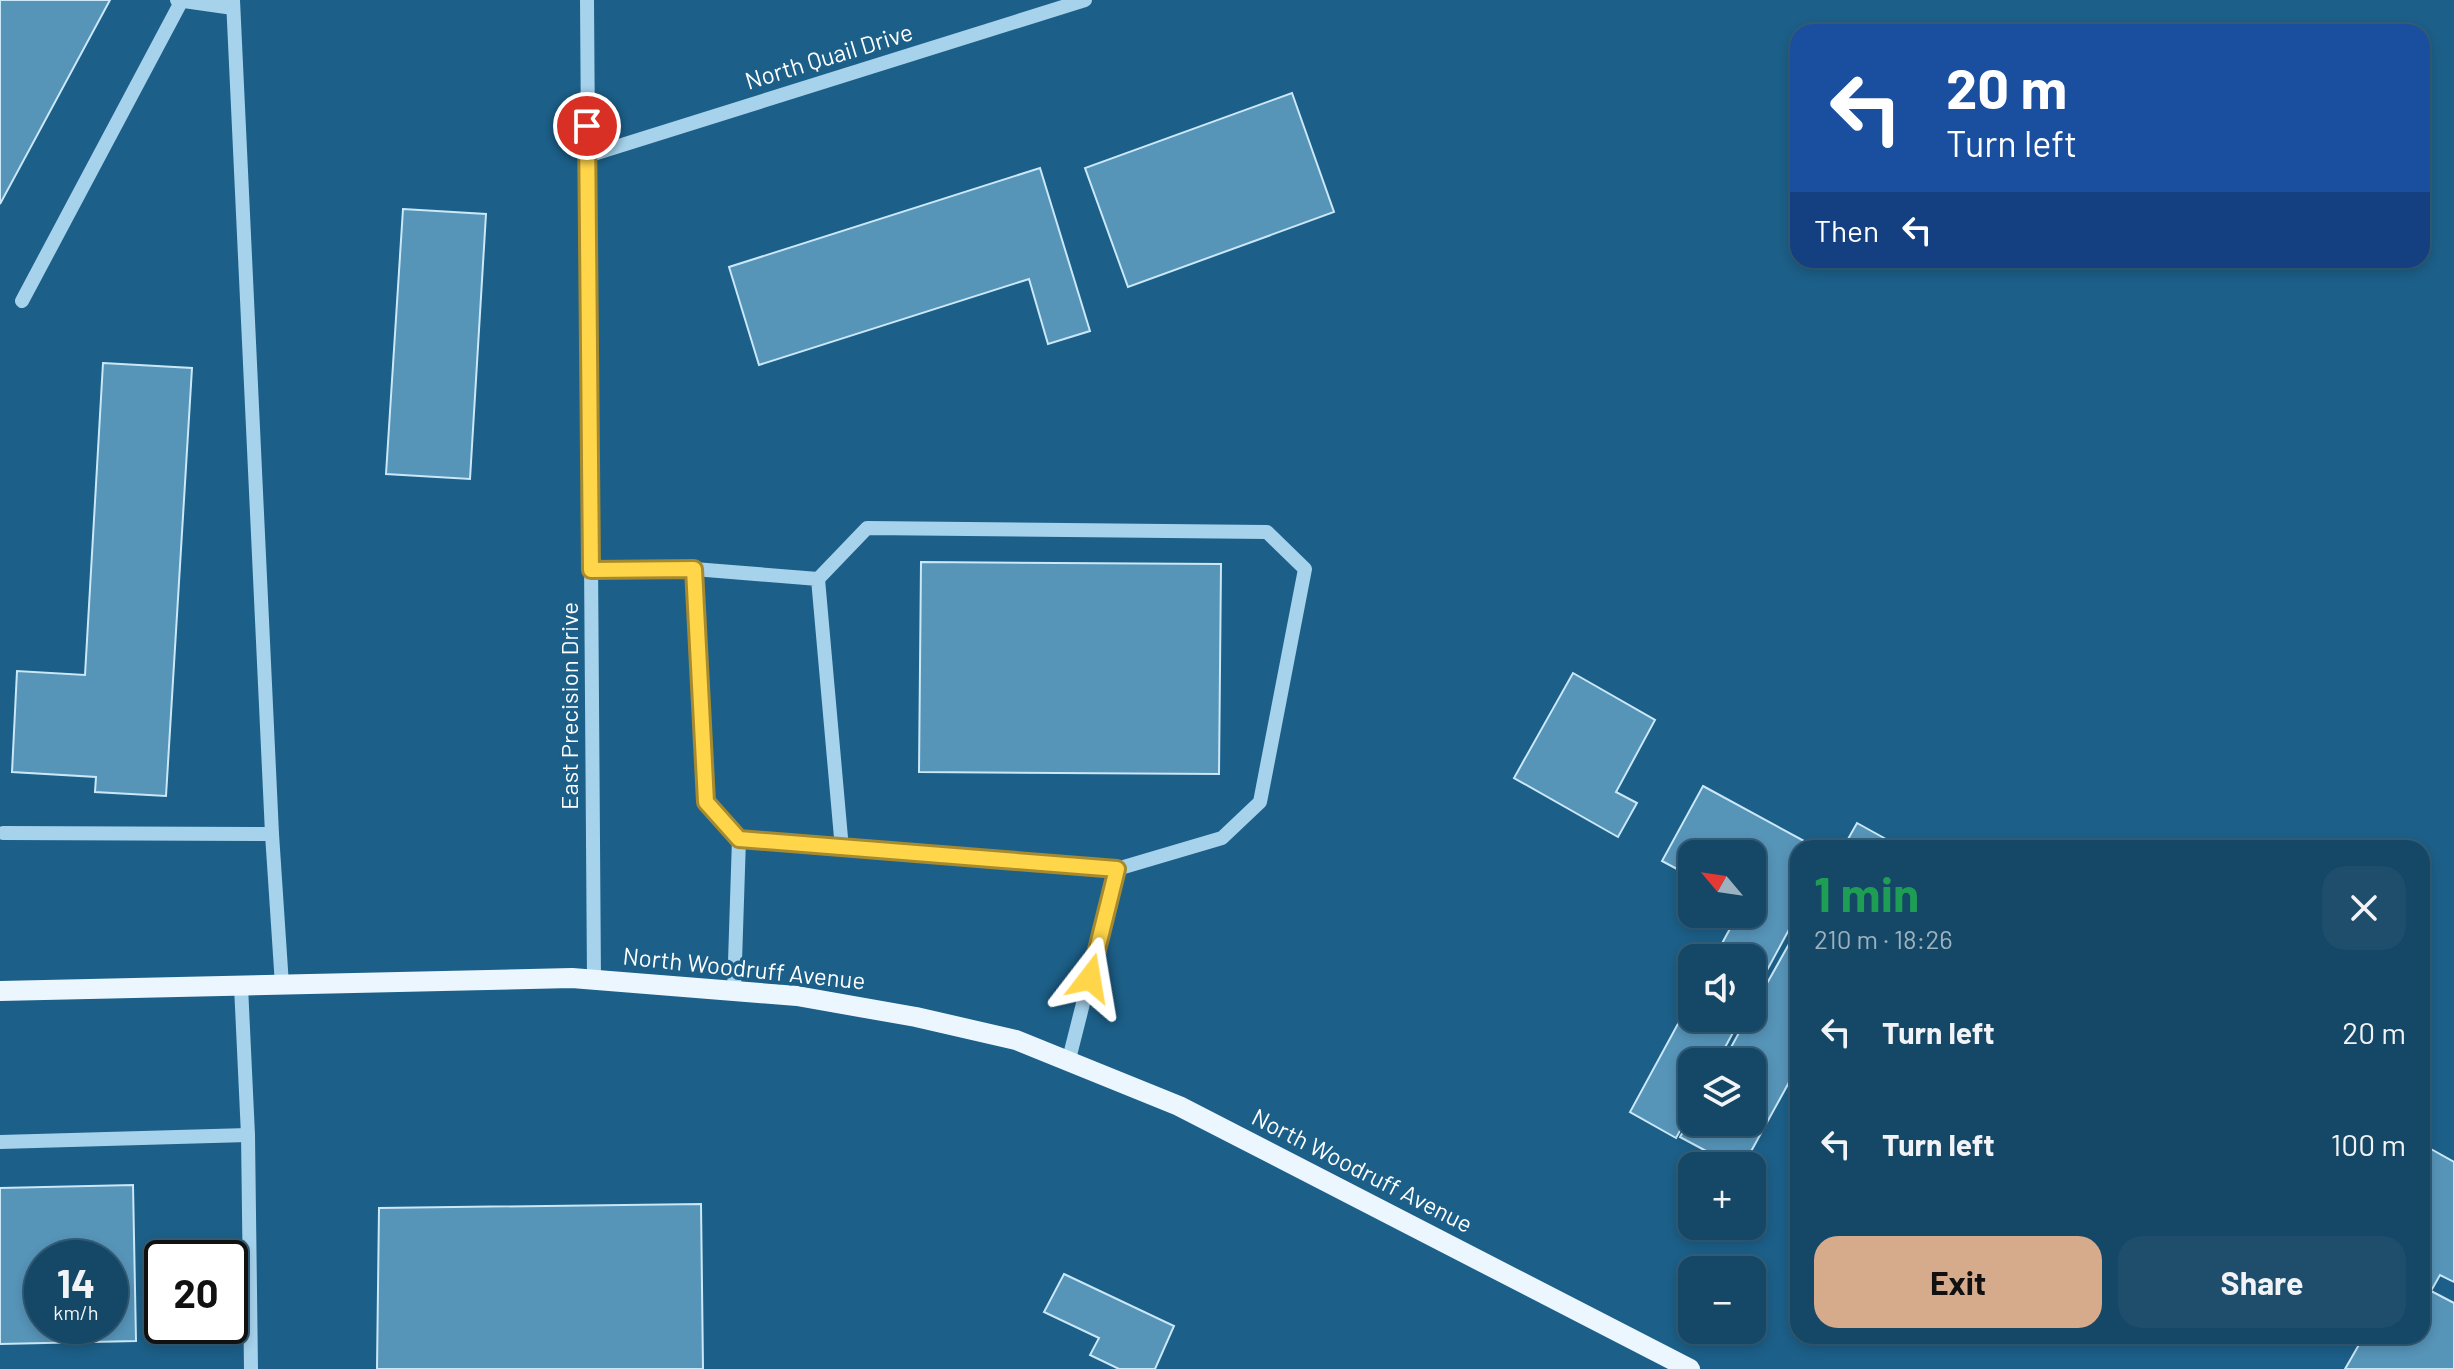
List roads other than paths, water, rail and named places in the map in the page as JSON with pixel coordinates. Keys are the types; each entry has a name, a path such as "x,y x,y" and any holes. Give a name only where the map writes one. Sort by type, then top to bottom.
{"main road":[{"name":"North Woodruff Avenue","path":"0,991 594,980 797,996 916,1017 1016,1040 1179,1106 1690,1369"}],"street":[{"name":"East Precision Drive","path":"587,0 594,980"},
{"name":"North Quail Drive","path":"587,156 1085,0"},
{"path":"22,301 179,1 233,4 272,834 282,985"},
{"path":"694,569 706,802 739,839 842,849 1117,869 1222,838 1260,802 1305,569 1267,532 867,528 818,579 842,849"},
{"path":"591,570 694,569 818,579"},
{"path":"3,833 272,834"},
{"path":"734,992 739,839"},
{"path":"1069,1059 1117,869"},
{"path":"241,986 248,1135 251,1369"},
{"path":"0,1142 248,1135"}]}
